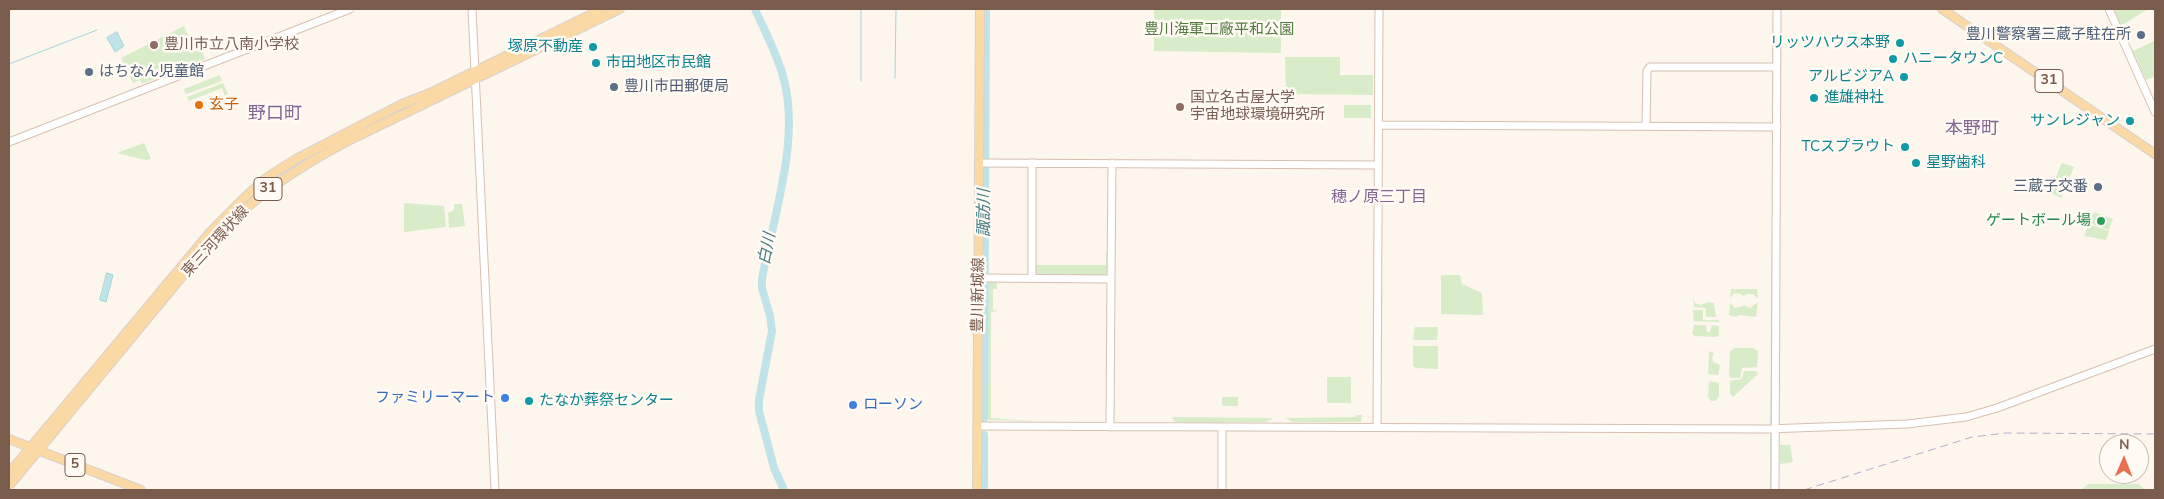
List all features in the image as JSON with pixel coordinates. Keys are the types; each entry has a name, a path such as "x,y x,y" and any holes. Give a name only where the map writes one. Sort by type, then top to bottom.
{"main road":[{"name":"東三河環状線","path":"9,473 194,250 244,197 266,178 296,159 354,128 602,9"},
{"name":"東三河環状線","path":"9,486 210,243 262,194 317,158 620,9"},
{"name":"豊川新城線","path":"977,490 984,278 980,9"},
{"name":"31","path":"1942,9 2155,154"},
{"name":"5","path":"9,439 120,486 141,490"}],"street":[{"path":"9,142 350,9"},
{"path":"472,9 495,490"},
{"path":"1377,427 1379,9"},
{"path":"1775,490 1777,9"},
{"path":"2110,9 2155,112"},
{"path":"1646,126 1647,71 1650,67 1776,67"},
{"path":"1379,125 1777,127"},
{"path":"983,163 1378,165"},
{"path":"1032,163 1032,278"},
{"path":"1110,427 1112,163"},
{"path":"984,278 1111,279"},
{"path":"978,426 1776,429 1907,424 1966,416 2007,405 2155,349"},
{"path":"1222,427 1222,490"}],"green space":[{"name":"豊川海軍工廠平和公園","path":"1154,9 1281,9 1281,53 1154,51"},
{"path":"2114,9 2148,9 2121,26"},
{"path":"184,26 188,35 196,37 205,59 142,84 140,80 133,83 121,58"},
{"path":"2154,41 2155,76 2146,80 2133,51"},
{"path":"1285,57 1340,57 1340,75 1373,75 1373,95 1286,94"},
{"path":"220,75 222,81 186,94 184,89"},
{"path":"223,83 228,94 225,96 222,88 189,101 187,97"},
{"path":"1344,105 1371,105 1371,118 1344,118"},
{"path":"144,143 151,159 146,160 117,153"},
{"path":"332,143 334,146 316,156 209,241 205,240 272,177"},
{"path":"2062,163 2074,167 2061,198 2049,192"},
{"path":"404,203 444,206 446,227 404,232"},
{"path":"454,204 462,204 465,226 449,228 448,213 454,210"},
{"name":"ゲートボール場","path":"2094,212 2113,219 2109,230 2089,223"},
{"path":"2089,224 2109,231 2106,240 2084,236"},
{"path":"1035,251 1036,265 1106,265 1106,252 1108,255 1108,272 1104,276 1038,274 1033,270"},
{"path":"1441,275 1460,275 1462,284 1482,293 1483,315 1441,314"},
{"path":"992,281 997,283 997,289 993,289 993,310 998,311 991,312 991,418 1034,421 989,420 985,417 985,286"},
{"path":"1731,289 1757,289 1758,299 1753,294 1744,296 1738,293 1733,294 1730,299"},
{"path":"1693,297 1695,303 1700,305 1709,302 1714,303 1716,317 1706,317 1706,308 1694,307"},
{"path":"1758,302 1756,317 1729,315 1730,303 1735,308 1744,305 1750,308"},
{"path":"1693,310 1703,310 1703,320 1718,320 1720,322 1694,321"},
{"path":"1694,325 1706,325 1707,332 1710,332 1712,325 1719,326 1719,335 1716,337 1695,336 1692,334"},
{"path":"1415,327 1438,327 1437,340 1415,340 1413,338"},
{"path":"1413,346 1438,346 1438,369 1416,368 1413,366"},
{"path":"1734,348 1753,348 1758,351 1757,367 1742,368 1740,378 1731,378 1729,375 1730,352"},
{"path":"1709,351 1714,353 1713,362 1720,365 1718,375 1708,374"},
{"path":"1744,371 1756,371 1758,374 1733,397 1730,393 1730,381 1742,379"},
{"path":"1327,377 1351,377 1351,403 1327,403"},
{"path":"1709,381 1719,383 1719,397 1715,401 1711,401 1708,397"},
{"path":"1222,397 1238,397 1238,406 1224,406 1222,404"},
{"path":"1356,415 1362,415 1361,422 1293,422 1285,418 1356,417"},
{"path":"1173,417 1274,418 1265,422 1176,422 1173,420"},
{"path":"1780,445 1790,445 1793,462 1780,464"},
{"path":"2088,484 2139,484 2145,490 2081,490"}],"water":[{"path":"117,32 124,46 115,52 107,38"},
{"path":"107,273 113,275 106,302 100,300"}],"waterway":[{"name":"白川","path":"755,9 778,62 784,80 788,104 787,154 762,279 762,288 772,331 759,400 759,411 774,468 784,490"},
{"path":"861,9 861,81"},
{"path":"895,78 896,9"},
{"name":"諏訪川","path":"984,418 986,9"},
{"path":"1773,65 1774,14"},
{"path":"9,64 97,30"},
{"path":"1773,71 1773,112"},
{"path":"1771,427 1773,159"},
{"path":"1771,431 1771,490"},
{"name":"諏訪川","path":"984,435 984,490"}],"railway":[{"path":"1804,490 1972,437 2006,433 2155,434"}],"place":[{"name":"豊川警察署三蔵子駐在所","path":"2141,35"},
{"name":"リッツハウス本野","path":"1900,43"},
{"name":"豊川市立八南小学校","path":"154,45"},
{"name":"塚原不動産","path":"593,47"},
{"name":"ハニータウンC","path":"1893,59"},
{"name":"市田地区市民館","path":"596,63"},
{"name":"はちなん児童館","path":"89,72"},
{"name":"アルビジアA","path":"1904,77"},
{"name":"豊川市田郵便局","path":"614,87"},
{"name":"進雄神社","path":"1814,98"},
{"name":"玄子","path":"199,105"},
{"name":"国立名古屋大学 宇宙地球環境研究所","path":"1180,107"},
{"name":"サンレジャン","path":"2130,121"},
{"name":"TCスプラウト","path":"1905,147"},
{"name":"星野歯科","path":"1916,163"},
{"name":"三蔵子交番","path":"2098,187"},
{"name":"ゲートボール場","path":"2101,221"},
{"name":"ファミリーマート","path":"505,398"},
{"name":"たなか葬祭センター","path":"529,401"},
{"name":"ローソン","path":"853,405"}],"district":[{"name":"野口町","path":"275,115"},
{"name":"本野町","path":"1972,130"},
{"name":"穂ノ原三丁目","path":"1379,198"}]}
